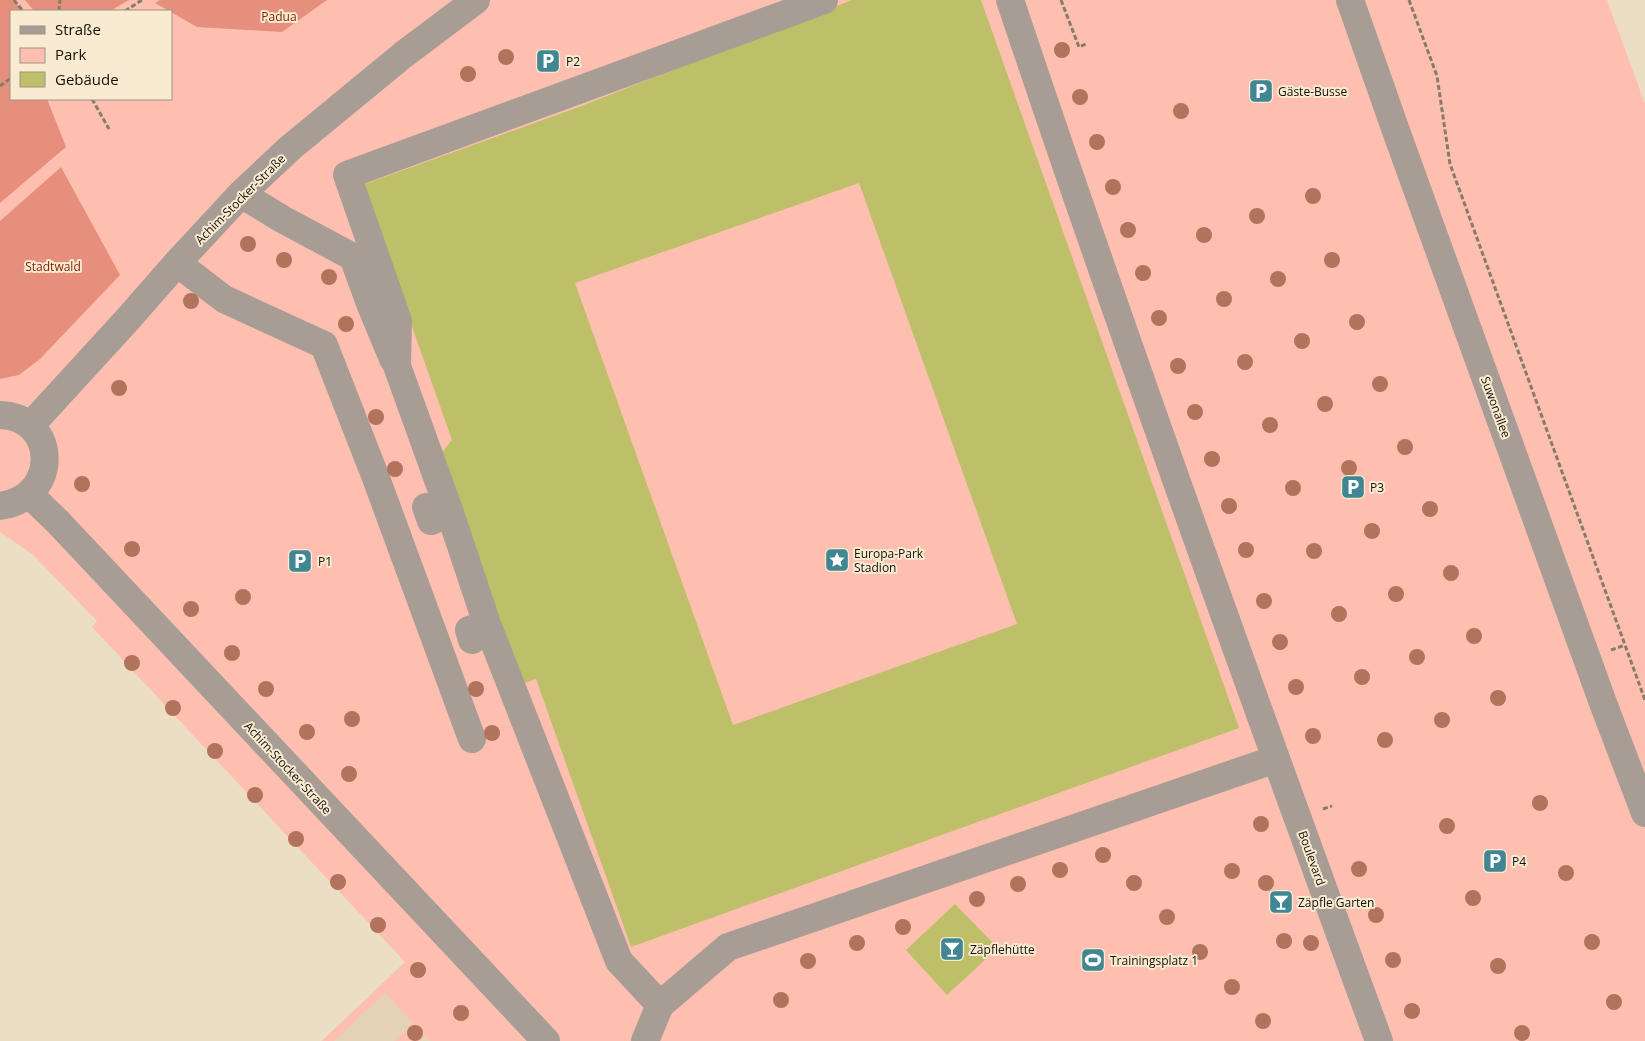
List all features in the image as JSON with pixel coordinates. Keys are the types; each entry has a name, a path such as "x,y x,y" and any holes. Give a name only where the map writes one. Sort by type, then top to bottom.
{"street":[{"name":"Achim-Stocker-Straße","path":"30,426 241,194 290,148 403,54 476,0"},
{"path":"396,366 398,321 336,171 824,0"},
{"name":"Boulevard","path":"1010,0 1057,140 1276,759 1379,1041"},
{"name":"Suwonallee","path":"1350,0 1603,703 1645,813"},
{"path":"241,194 282,219 354,257 371,306 396,366 438,510 480,632 619,961 660,1005"},
{"path":"177,263 224,299 324,345 472,739"},
{"path":"0,415 13,416 30,426 41,442 45,461 41,479 29,494 21,500 0,506"},
{"name":"Achim-Stocker-Straße","path":"29,494 58,522 546,1041"},
{"path":"645,1041 660,1005 728,947 1276,759"}],"path":[{"path":"14,0 22,10"},
{"path":"126,10 142,0"},
{"path":"1061,0 1079,47 1086,44"},
{"path":"1409,0 1437,76 1450,164 1645,700"},
{"path":"93,100 109,129"}],"shaded area":[{"path":"405,962 482,1041 322,1041"}],"green space":[{"path":"0,0 1607,0 1645,104 1645,1041 431,1041 425,1036 420,1041 395,1041 413,1023 385,993 334,1041 322,1041 405,962 92,627 97,621 32,554 0,532 0,379 19,375 61,167 0,221"},
{"path":"0,0 14,0 22,10 10,10 10,100 47,100 66,147 0,203"},
{"path":"25,0 129,0 112,10 33,10"},
{"name":"Padua","path":"160,0 327,0 282,32 197,27 172,13 172,10 167,10 155,3"},
{"name":"Stadtwald","path":"61,167 120,275 40,359 19,375 0,379 0,221"}],"building":[{"name":"Europa-Park Stadion","path":"852,0 981,0 1239,728 631,947 536,679 520,685 440,455 452,440 362,185 576,108","holes":["859,183 1017,624 733,725 575,283"]},
{"name":"Zäpflehütte","path":"955,904 998,948 947,995 906,950"}],"place":[{"name":"P2","path":"548,61"},
{"name":"Gäste-Busse","path":"1261,91"},
{"name":"P3","path":"1353,487"},
{"name":"Europa-Park Stadion","path":"837,560"},
{"name":"P1","path":"300,561"},
{"name":"P4","path":"1495,861"},
{"name":"Zäpfle Garten","path":"1281,902"},
{"name":"Zäpflehütte","path":"952,949"},
{"name":"Trainingsplatz 1","path":"1093,960"}]}
